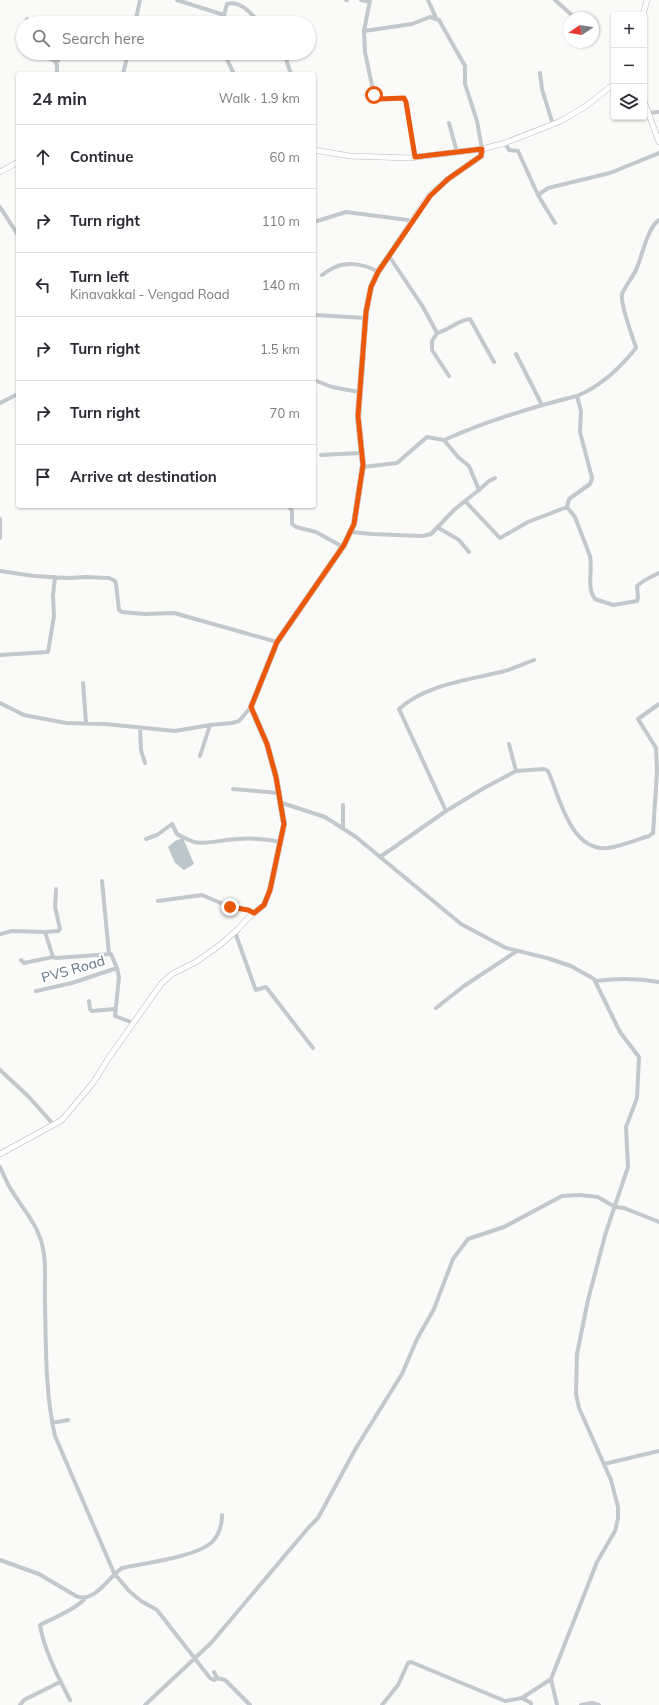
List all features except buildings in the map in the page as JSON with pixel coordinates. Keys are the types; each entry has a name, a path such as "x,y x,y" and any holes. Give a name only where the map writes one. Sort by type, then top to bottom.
{"main road":[{"path":"645,12 647,0"},
{"path":"316,150 350,156 415,157 482,149 553,125 586,106 611,86"},
{"path":"647,110 658,138"},
{"path":"0,1154 62,1120 93,1083 161,984 172,974 196,962 214,949 264,905 270,890 284,824 267,744 251,707 277,642 343,547 354,524 363,467 358,416 359,392 365,318 371,287 378,272 430,196 448,179 481,156 482,149"},
{"path":"0,172 16,163"}],"street":[{"path":"137,16 140,0"},
{"path":"177,0 224,15 227,4 231,3 243,6 253,16"},
{"path":"361,0 370,1 364,31 365,52 374,95 380,99 404,98 406,102 415,157"},
{"path":"428,0 436,18 465,66 465,84 477,122 482,149"},
{"path":"555,0 568,12"},
{"path":"364,31 412,24 430,17 436,18"},
{"path":"123,72 126,60"},
{"path":"227,60 233,72"},
{"path":"286,60 290,72"},
{"path":"56,62 57,72"},
{"path":"540,72 542,89 553,125"},
{"path":"648,113 659,112"},
{"path":"449,123 457,152"},
{"path":"505,142 509,150 517,149 538,195 555,223"},
{"path":"538,195 548,188 610,173 659,153"},
{"path":"0,207 16,232"},
{"path":"316,222 346,212 408,220 411,223"},
{"path":"363,467 397,463 427,437 444,440 476,426 542,405 577,396 597,386 626,361 636,348 626,315 622,293 636,269 655,223 659,220"},
{"path":"389,256 419,301 437,333"},
{"path":"322,275 336,266 358,264 371,267 378,272"},
{"path":"316,315 365,318"},
{"path":"449,376 432,350 432,341 437,333 446,331 466,320 470,319 494,362"},
{"path":"516,354 542,405"},
{"path":"316,381 332,387 359,392"},
{"path":"0,402 16,395"},
{"path":"567,507 569,499 590,484 592,478 580,432 581,411 577,396"},
{"path":"444,440 458,457 469,466 479,490"},
{"path":"321,455 361,453"},
{"path":"351,532 422,536 431,534 437,526 465,501 489,481 496,478"},
{"path":"465,501 500,538 528,522 567,507"},
{"path":"567,507 575,517 592,562 591,587 595,599 613,605 637,601 637,586 659,573"},
{"path":"290,508 292,511 292,524 296,527 316,532 343,547"},
{"path":"0,518 0,538"},
{"path":"437,526 459,540 468,552"},
{"path":"0,571 34,576 109,578 115,581 119,610 122,612 144,614 174,613 277,642"},
{"path":"0,656 48,652 54,616 53,595 55,577"},
{"path":"446,812 399,709 415,699 440,687 509,669 534,660"},
{"path":"83,683 86,723"},
{"path":"0,703 24,715 66,723 86,723 175,731 210,724 232,723 239,721 251,707"},
{"path":"380,857 446,812 516,771 544,769 548,771 567,820 580,836 595,847 607,848 649,836 653,833 655,813 657,771 656,748 638,719 659,704"},
{"path":"200,756 210,724"},
{"path":"140,728 141,750 145,763"},
{"path":"510,744 516,771"},
{"path":"233,790 278,793"},
{"path":"279,802 325,817 343,828 356,837 461,924 506,948 547,958 570,966 594,978 620,1032 639,1057 637,1098 626,1127 628,1167 614,1206 588,1300 577,1354 576,1394 579,1408 611,1480 618,1507 618,1519 615,1531 597,1562 551,1679 557,1705"},
{"path":"343,805 343,828"},
{"path":"146,839 157,835 172,824 177,834 192,842 237,838 267,839 281,842"},
{"name":"PVS Road","path":"102,881 110,954"},
{"path":"0,934 12,931 58,931 60,929 55,907 56,889"},
{"path":"158,901 202,895 230,907 248,910 254,913"},
{"path":"45,932 53,957"},
{"path":"235,932 254,988 256,990 266,987 313,1048"},
{"path":"436,1008 464,986 517,951"},
{"path":"21,960 24,963 53,957 111,954 117,968 118,982 114,1009 115,1016 133,1023"},
{"name":"PVS Road","path":"36,991 72,983 117,968"},
{"path":"596,981 617,978 637,978 659,982"},
{"path":"88,1001 92,1011 114,1009"},
{"path":"0,1070 28,1096 54,1125"},
{"path":"0,1167 11,1190 37,1231 43,1250 46,1276 44,1297 46,1355 52,1423 55,1436 114,1573 141,1601 157,1610 194,1660 210,1678 214,1680 216,1678 226,1680 250,1705"},
{"path":"145,1705 211,1643 318,1518 356,1448 402,1374 417,1339 434,1309 453,1259 468,1239 504,1227 562,1196 580,1195 598,1197 614,1206 624,1208 659,1222"},
{"path":"52,1423 68,1420"},
{"path":"604,1464 659,1451"},
{"path":"0,1560 39,1574 79,1598 86,1597 94,1594 106,1584 114,1573 122,1568 196,1552 213,1541 222,1526 222,1515"},
{"path":"70,1700 60,1682 42,1635 40,1625 75,1606 86,1597"},
{"path":"382,1705 398,1685 408,1663 410,1662 505,1701 522,1698 551,1679"},
{"path":"214,1672 216,1678"},
{"path":"20,1705 24,1700 60,1682"},
{"path":"522,1698 531,1703 531,1705"},
{"path":"581,1705 592,1703 599,1705"}],"shaded area":[{"path":"183,838 194,864 184,870 175,863 168,847 175,841"}],"route":[{"path":"230,907 248,910 254,913 264,905 270,890 284,824 279,802 276,777 267,744 251,707 269,658 277,642 310,592 344,545 354,524 363,465 358,416 359,392 366,312 371,287 378,272 430,196 448,179 481,156 482,149 415,157 406,102 404,98 388,100 380,99 374,95"}]}
